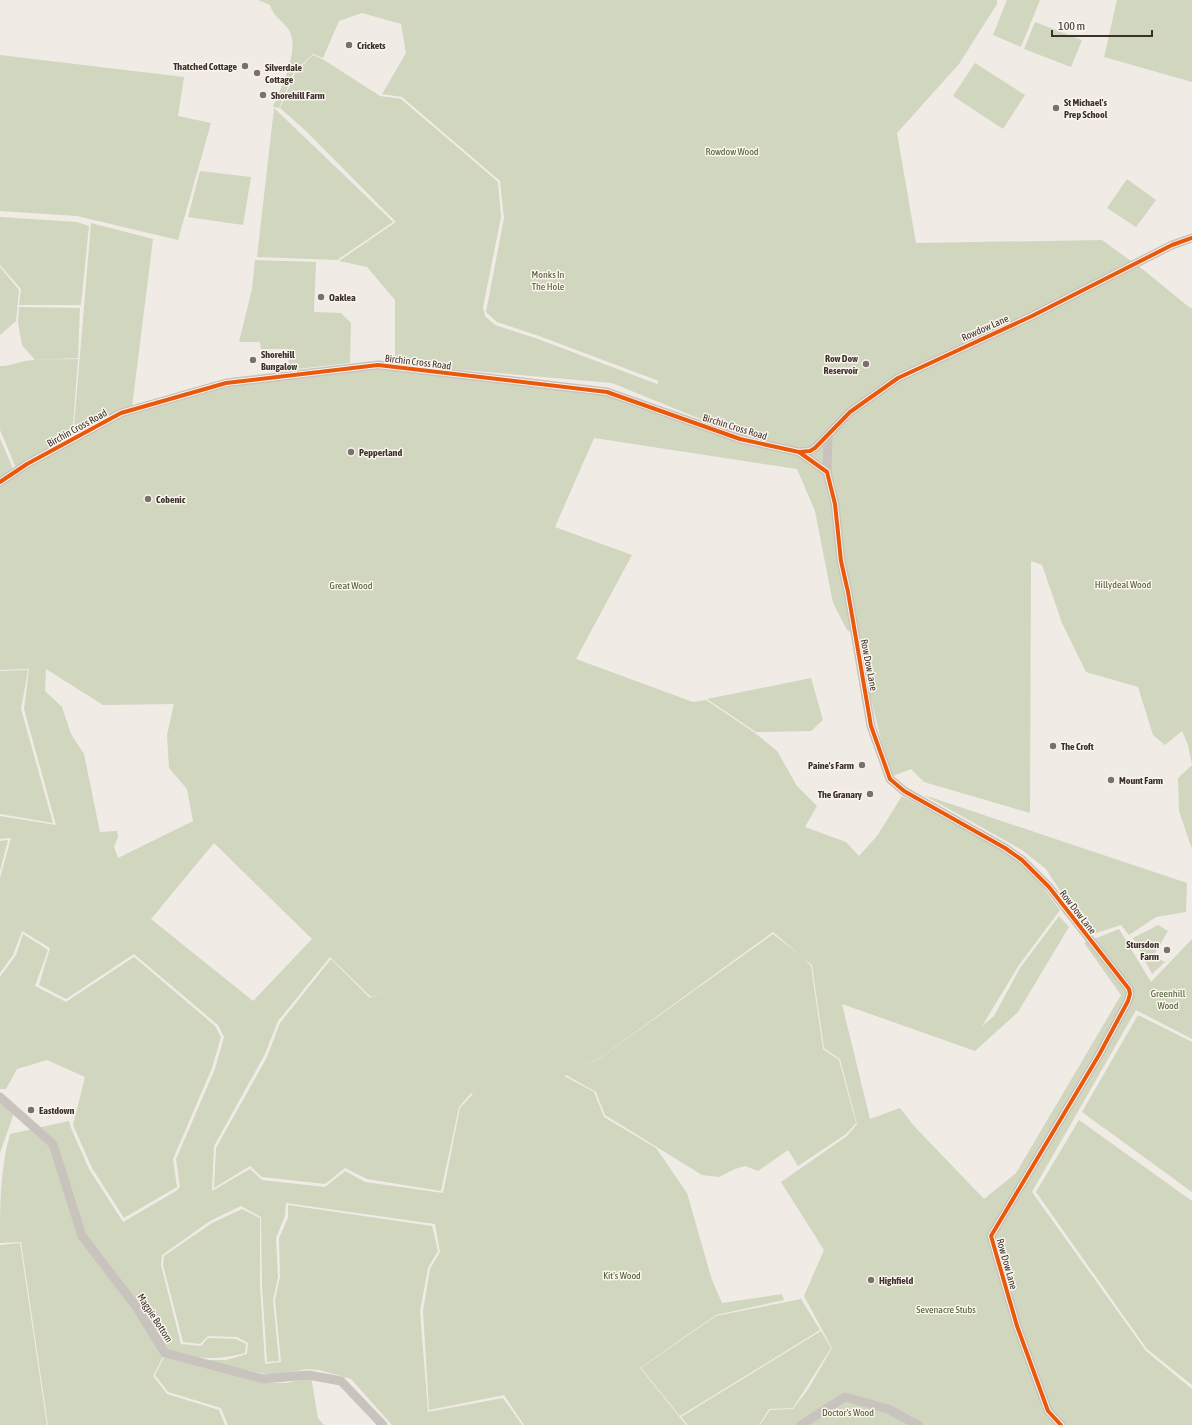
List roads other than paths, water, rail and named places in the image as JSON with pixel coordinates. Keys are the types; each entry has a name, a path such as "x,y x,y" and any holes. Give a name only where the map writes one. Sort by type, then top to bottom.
{"street":[{"name":"Rowdow Lane","path":"800,452 810,451 815,448 850,412 898,378 1032,316 1172,245 1192,238"},
{"name":"Birchin Cross Road","path":"0,482 28,464 121,413 226,383 378,365 607,392 740,439 800,452"},
{"name":"Row Dow Lane","path":"828,435 827,472 835,504 841,561 848,592 871,726 890,779 904,791 1006,848 1022,860 1049,888 1129,989 1130,994 1128,1001 1099,1055 991,1236 1017,1326 1048,1411 1061,1425"},
{"path":"800,452 827,472"},
{"name":"Magpie Bottom","path":"0,1097 53,1144 82,1236 135,1305 165,1353 264,1379 308,1375 341,1382 383,1425"},
{"path":"801,1425 845,1397 888,1409 918,1425"}],"place":[{"name":"Crickets","path":"349,45"},
{"name":"Thatched Cottage","path":"245,66"},
{"name":"Silverdale Cottage","path":"257,73"},
{"name":"Shorehill Farm","path":"263,95"},
{"name":"St Michael's Prep School","path":"1056,108"},
{"name":"Oaklea","path":"321,297"},
{"name":"Shorehill Bungalow","path":"253,360"},
{"name":"Row Dow Reservoir","path":"866,364"},
{"name":"Pepperland","path":"351,452"},
{"name":"Cobenic","path":"148,499"},
{"name":"The Croft","path":"1053,746"},
{"name":"Paine's Farm","path":"862,765"},
{"name":"Mount Farm","path":"1111,780"},
{"name":"The Granary","path":"870,794"},
{"name":"Stursdon Farm","path":"1167,950"},
{"name":"Eastdown","path":"31,1110"},
{"name":"Highfield","path":"871,1280"}],"park label":[{"name":"Rowdow Wood","path":"732,151"},
{"name":"Monks In The Hole","path":"548,280"},
{"name":"Hillydeal Wood","path":"1123,584"},
{"name":"Great Wood","path":"351,585"},
{"name":"Greenhill Wood","path":"1168,998"},
{"name":"Kit's Wood","path":"622,1275"},
{"name":"Sevenacre Stubs","path":"946,1309"},
{"name":"Doctor's Wood","path":"848,1412"}]}
